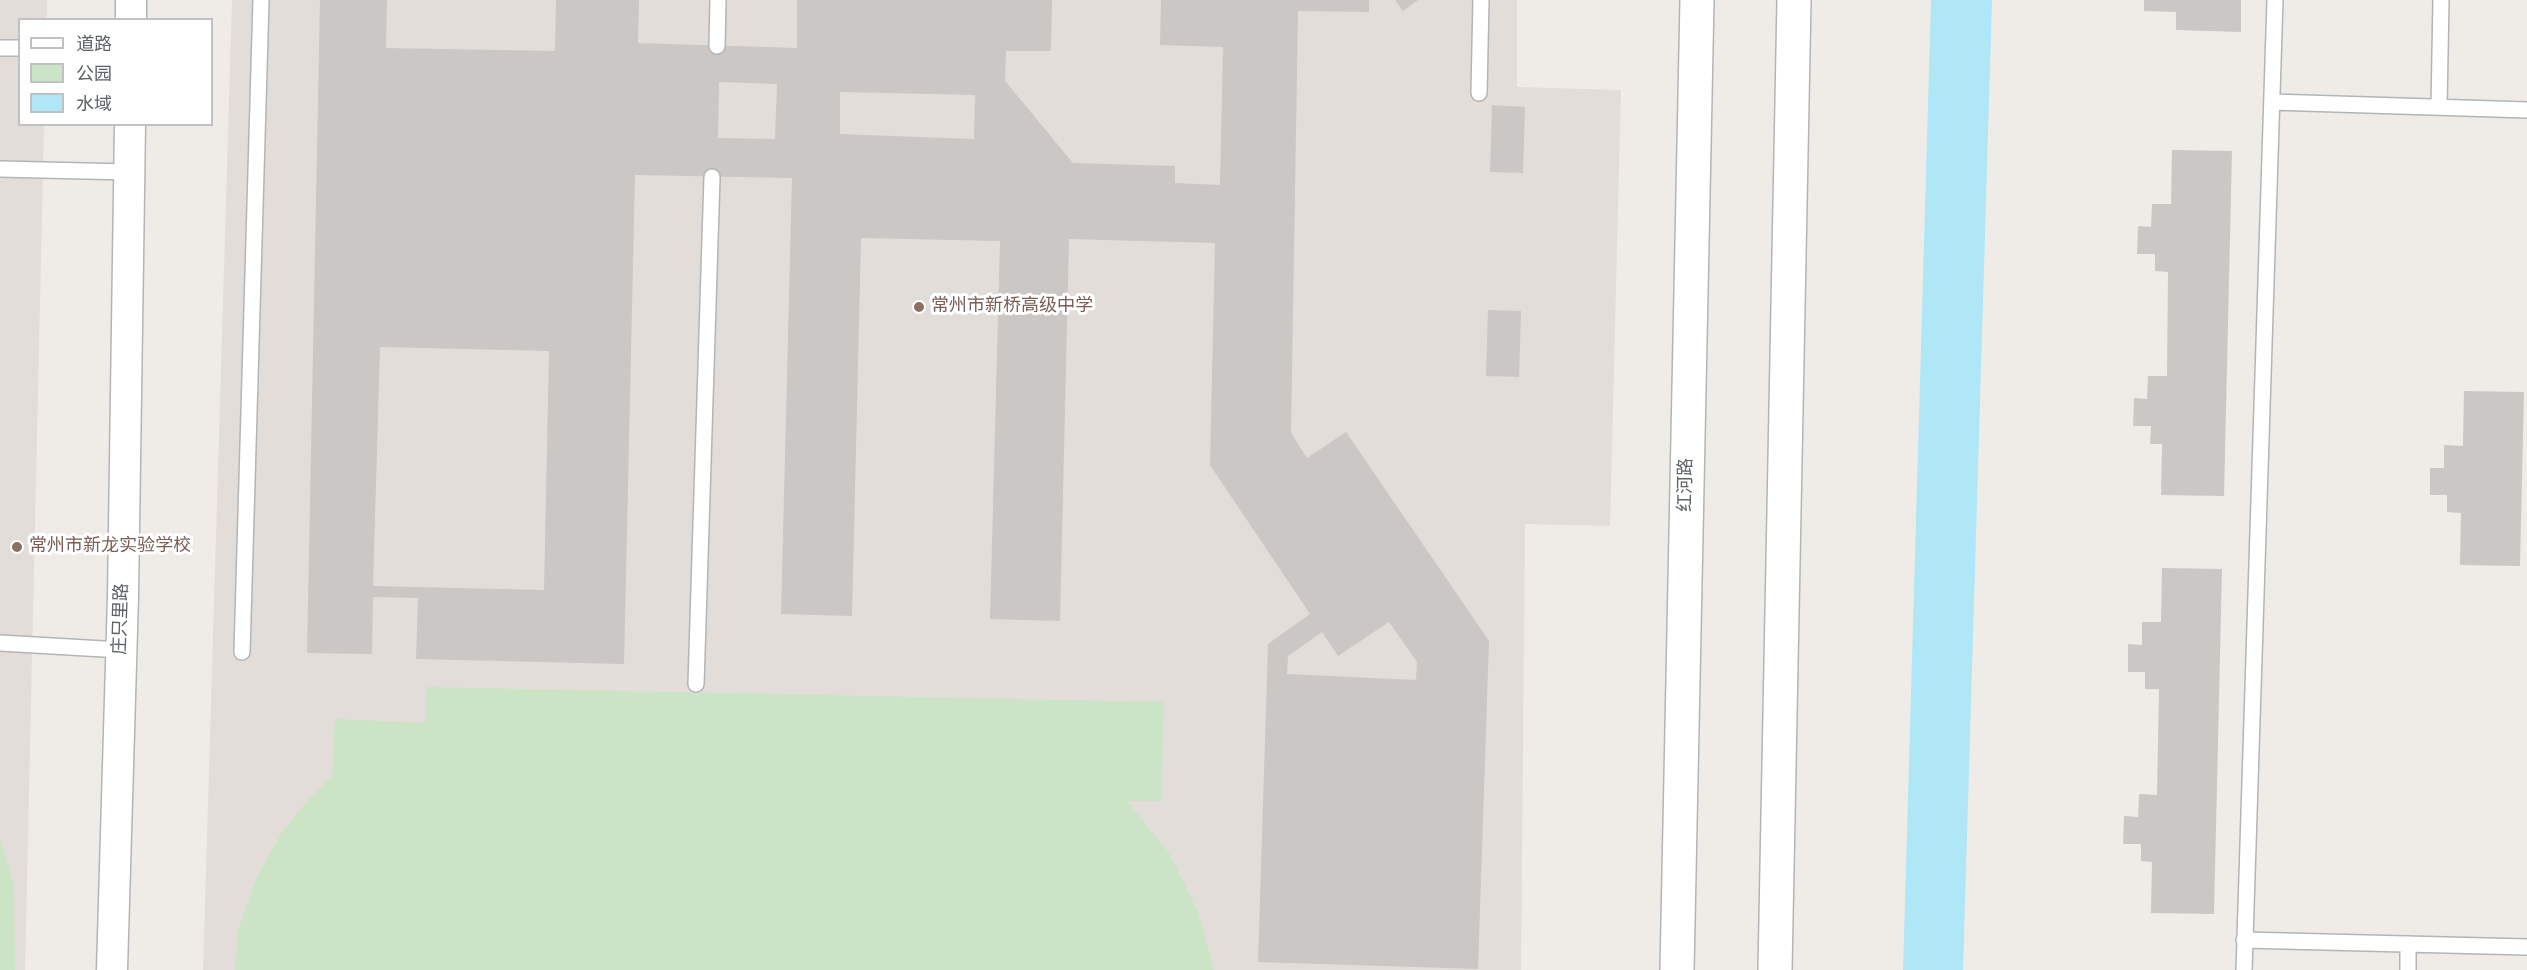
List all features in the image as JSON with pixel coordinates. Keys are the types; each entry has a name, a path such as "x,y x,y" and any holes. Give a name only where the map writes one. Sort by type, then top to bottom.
{"street":[{"path":"131,0 131,18"},
{"name":"红河路","path":"1677,970 1697,0"},
{"path":"1775,970 1794,0"},
{"name":"庄只里路","path":"112,970 121,650 130,126"}],"lane":[{"path":"242,652 261,0"},
{"path":"717,46 718,0"},
{"path":"1479,93 1481,0"},
{"path":"2244,970 2275,0"},
{"path":"2439,107 2441,0"},
{"path":"0,48 18,48"},
{"path":"2272,102 2527,110"},
{"path":"0,169 129,172"},
{"path":"696,684 712,177"},
{"path":"0,643 121,650"},
{"path":"2244,940 2527,947"},
{"path":"2408,944 2408,970"}],"shaded area":[{"name":"常州市新龙实验学校","path":"0,0 47,0 47,18 18,18 18,126 44,126 25,970 0,970"},
{"name":"常州市新桥高级中学","path":"232,0 1517,0 1517,87 1621,90 1610,526 1525,524 1521,970 203,970"}],"green space":[{"path":"426,687 1164,702 1161,801 1127,801 1169,853 1198,912 1214,970 235,970 238,931 256,879 282,832 332,776 335,719 425,723"},
{"path":"0,840 14,885 15,970 0,970"}],"water":[{"path":"1931,0 1992,0 1963,970 1903,970"}],"building":[{"path":"320,0 387,0 386,48 555,51 556,0 639,0 638,43 797,48 797,0 1052,0 1051,51 1006,51 1005,81 1073,163 1175,166 1175,183 1220,185 1223,47 1160,45 1161,0 1369,0 1369,12 1298,11 1291,433 1307,458 1346,432 1489,641 1478,969 1258,962 1268,644 1310,614 1210,465 1215,243 1069,239 1060,621 990,619 1000,241 861,238 852,616 781,614 792,178 635,175 624,664 416,659 418,598 373,597 372,654 307,653","holes":["719,82 777,84 775,139 718,138","840,92 975,95 974,139 840,134","380,347 549,351 544,590 373,586","1389,622 1417,662 1416,680 1287,674 1288,656 1322,632 1338,656"]},
{"path":"1395,0 1418,0 1403,11"},
{"path":"2144,0 2241,0 2241,32 2176,30 2176,12 2144,11"},
{"path":"1492,105 1525,107 1523,173 1490,172"},
{"path":"2172,150 2232,151 2224,496 2161,495 2162,444 2150,444 2151,426 2133,426 2134,398 2147,399 2148,376 2167,376 2168,272 2155,271 2155,254 2137,254 2138,226 2151,227 2152,204 2171,204"},
{"path":"1488,310 1521,311 1519,377 1486,376"},
{"path":"2464,391 2524,392 2520,566 2460,565 2461,513 2447,512 2447,495 2430,495 2430,468 2444,468 2444,445 2463,446"},
{"path":"2162,568 2222,569 2214,914 2151,913 2152,862 2141,861 2141,844 2123,844 2124,816 2138,817 2139,794 2157,795 2159,689 2145,689 2145,672 2128,672 2128,644 2142,645 2142,622 2161,622"}],"place":[{"name":"常州市新桥高级中学","path":"919,307"},
{"name":"常州市新龙实验学校","path":"17,547"}]}
